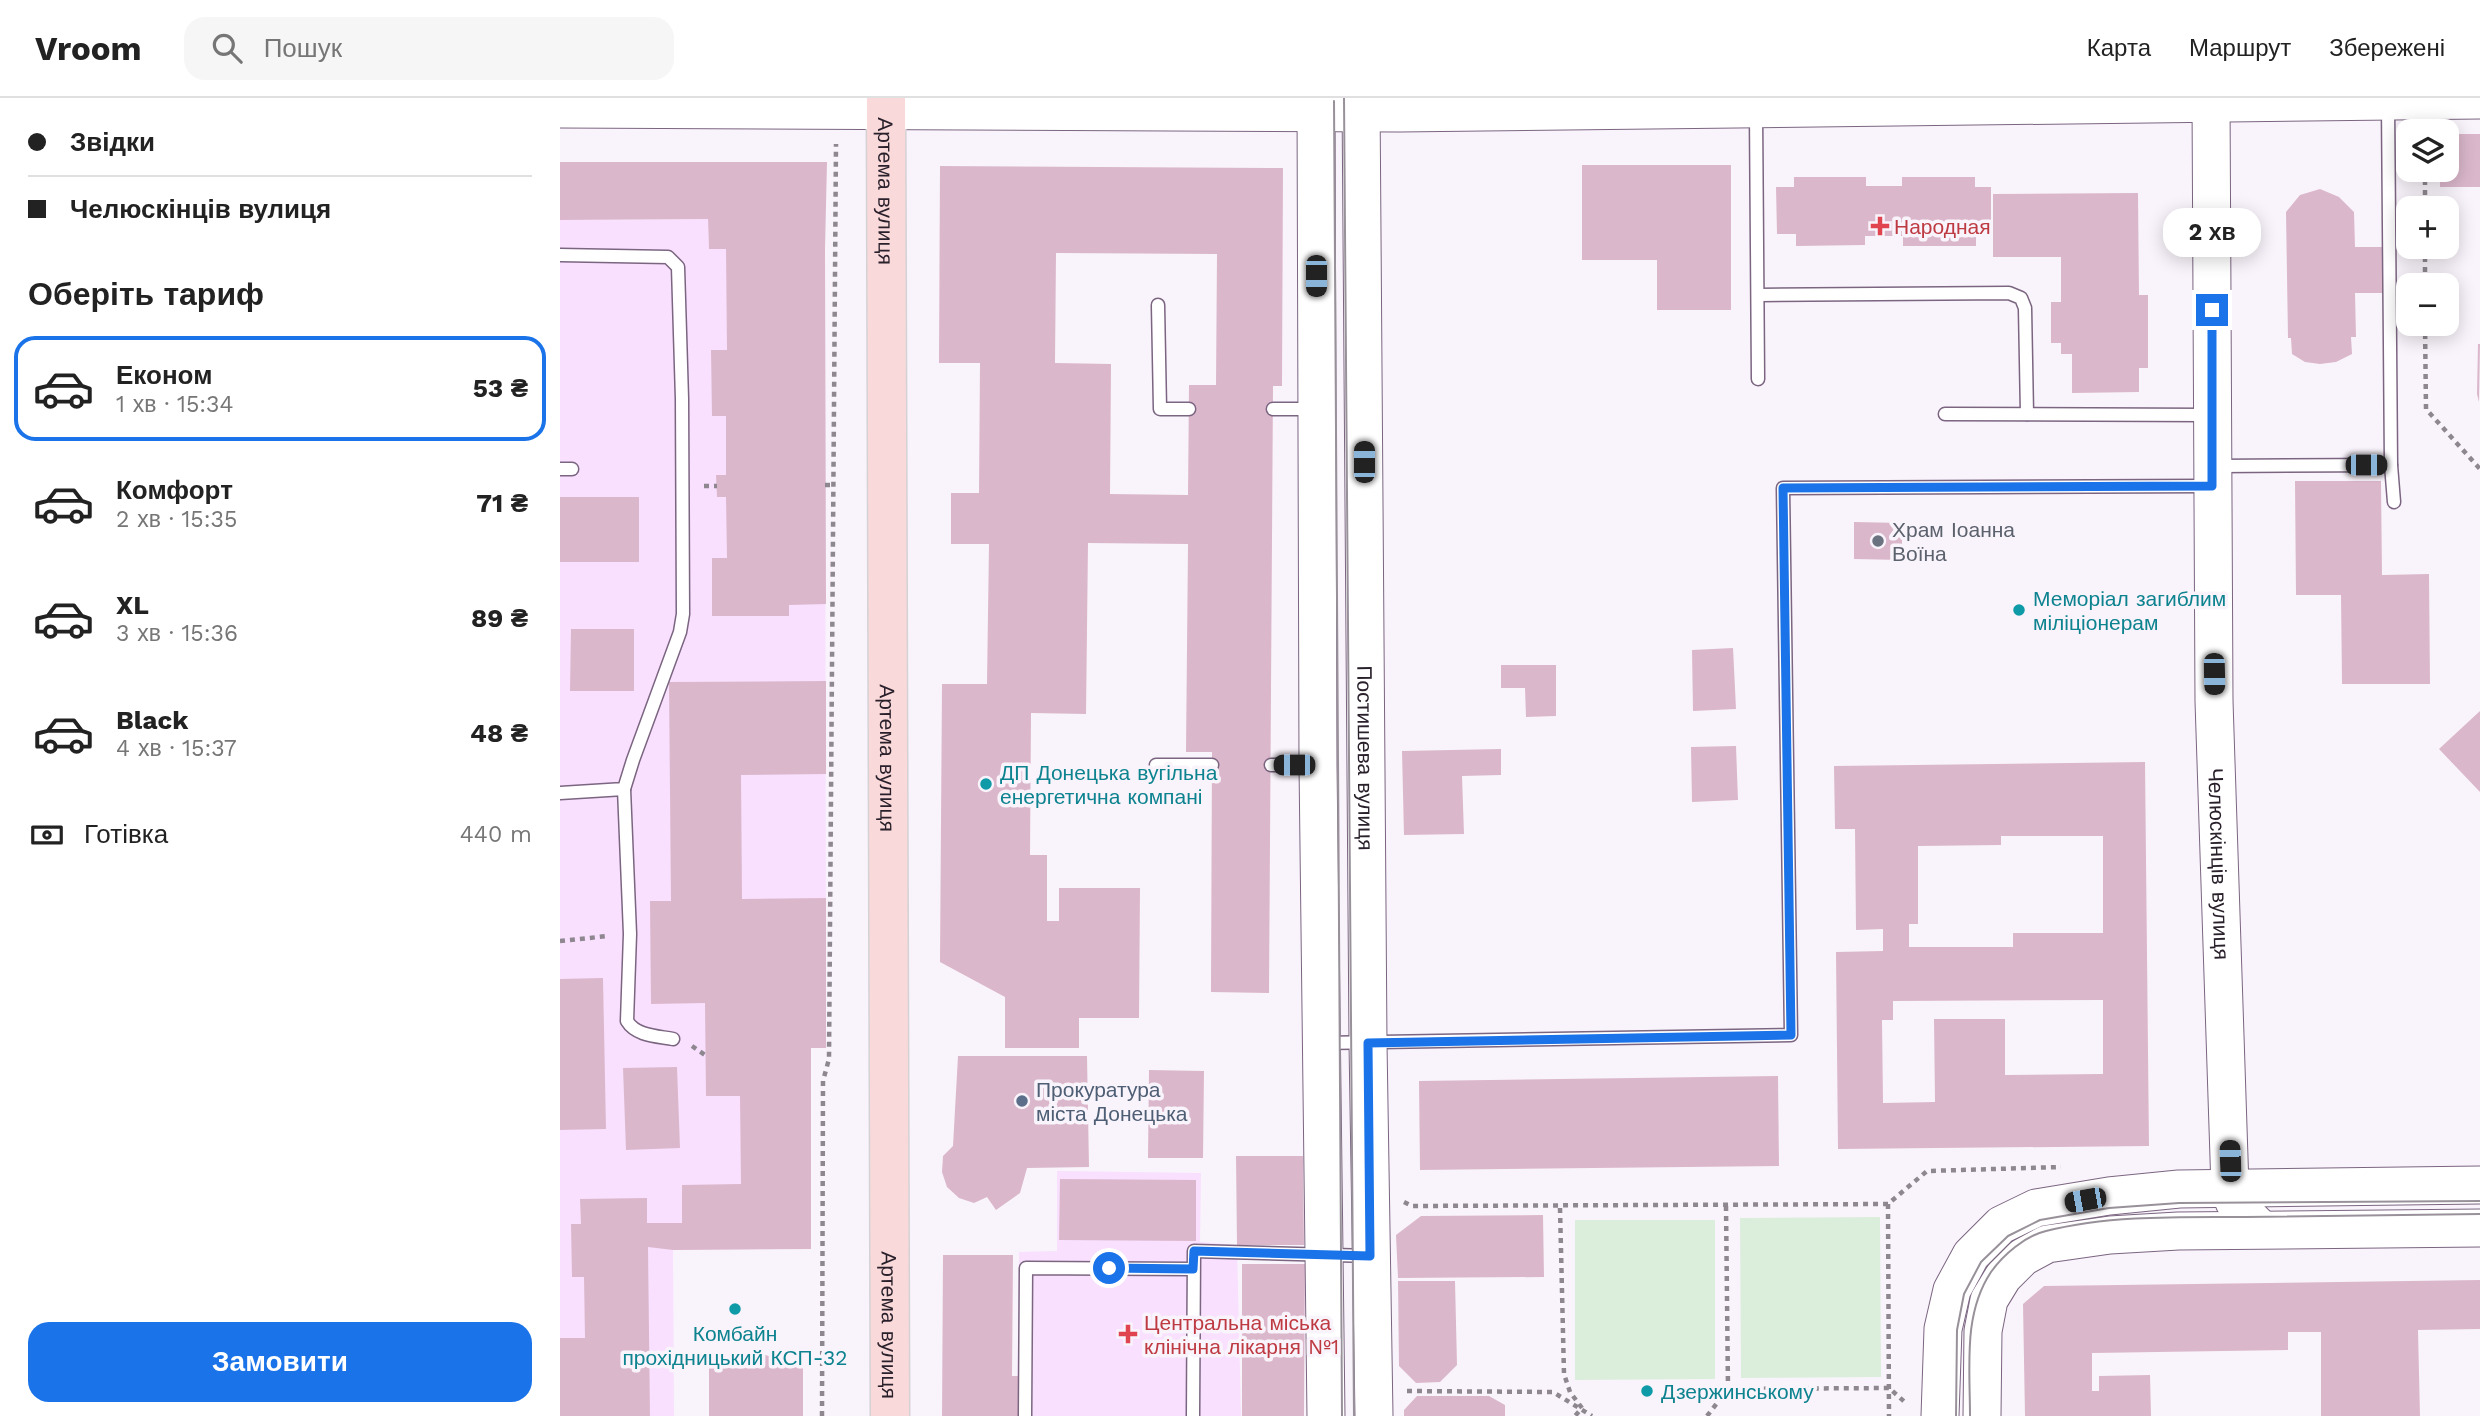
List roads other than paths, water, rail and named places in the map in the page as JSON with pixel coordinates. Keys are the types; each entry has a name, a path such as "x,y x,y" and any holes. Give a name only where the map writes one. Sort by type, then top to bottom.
{"main road":[{"name":"Артема вулиця","path":"886,104 890,1416"}],"street":[{"path":"560,109 836,109 886,104 1689,104 1755,109 2211,101 2480,100"},
{"name":"Челюскінців вулиця","path":"2211,101 2214,701 2230,1188"},
{"path":"1316,105 1318,765 1326,1416"},
{"name":"Постишева вулиця","path":"1362,106 1368,1043 1374,1403"},
{"path":"1927,1413 1952,1290 1971,1255 2001,1225 2036,1209 2109,1196 2179,1189 2480,1185"},
{"path":"2230,1188 2234,1202 2261,1229"},
{"path":"1982,1416 1983,1331 1989,1300 2003,1277 2023,1257 2047,1244 2110,1235 2261,1229 2480,1228"}],"lane":[{"path":"2388,101 2391,465 2394,502"},
{"path":"1755,109 1758,379"},
{"path":"560,255 668,257 675,261 680,274 682,622 624,789 630,934 627,1021 631,1028 638,1032 673,1039"},
{"path":"1759,295 2009,293 2021,298 2025,309 2027,414"},
{"path":"1158,305 1160,409 1189,409"},
{"path":"1273,409 1316,409"},
{"path":"1944,414 2212,415"},
{"path":"1323,1042 1791,1035 1783,488 2213,476 2391,465"},
{"path":"1156,765 1212,765"},
{"path":"1271,765 1318,765"},
{"path":"560,793 624,789"},
{"path":"1193,1416 1194,1251 1370,1256"},
{"path":"1025,1416 1026,1268 1193,1269"}],"tram line":[{"path":"1344,98 1354,1416"},
{"path":"1334,101 1342,1416"},
{"path":"1956,1416 1957,1330 1964,1294 1981,1262 2008,1236 2040,1220 2109,1208 2179,1203 2480,1201"},
{"path":"1970,1416 1970,1341 1982,1288 2002,1259 2015,1247 2038,1234 2095,1222 2145,1218 2480,1214"}],"place":[{"name":"Народная","path":"1880,226"},
{"name":"Храм Іоанна Воїна","path":"1878,541"},
{"name":"Меморіал загиблим міліціонерам","path":"2019,610"},
{"name":"ДП Донецька вугільна енергетична компані","path":"986,784"},
{"name":"Прокуратура міста Донецька","path":"1022,1101"},
{"name":"Комбайн прохідницький КСП-32","path":"735,1309"},
{"name":"Центральна міська клінічна лікарня №1","path":"1128,1334"},
{"name":"Дзержинському","path":"1647,1391"}]}
